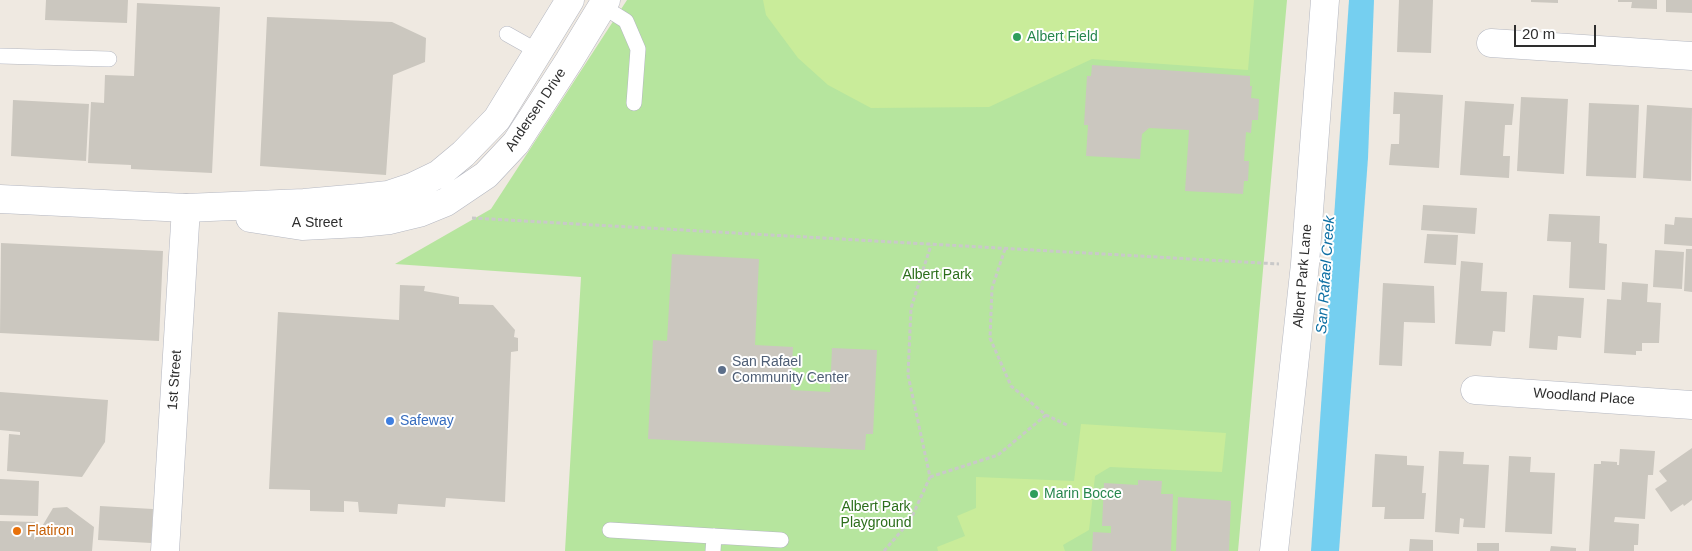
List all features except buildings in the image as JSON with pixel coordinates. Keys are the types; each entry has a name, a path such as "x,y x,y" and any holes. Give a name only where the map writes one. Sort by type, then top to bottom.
{"street":[{"name":"Andersen Drive","path":"412,187 439,174 463,154 497,119 570,0"},
{"name":"Albert Park Lane","path":"1274,551 1305,264 1325,0"},
{"name":"Andersen Drive","path":"419,213 446,202 486,175 516,143 604,3"},
{"path":"1491,43 1692,56"},
{"name":"A Street","path":"0,199 186,208 304,204 388,195 412,187"},
{"name":"A Street","path":"186,208 302,226 390,220 419,213"},
{"name":"1st Street","path":"164,551 186,208"},
{"name":"Woodland Place","path":"1475,390 1692,405"}],"lane":[{"path":"604,3 626,21 638,49 634,103"},
{"path":"508,34 539,52"},
{"path":"0,56 109,59"},
{"path":"610,530 714,536 751,544 781,540"},
{"path":"713,551 714,536"}],"path":[{"path":"446,202 463,218 1255,263 1305,264"},
{"path":"884,551 910,521 930,477 908,375 911,308 932,245"},
{"path":"1005,249 992,288 990,338 1011,386 1046,415 1069,426"},
{"path":"930,477 998,455 1046,415"}],"green space":[{"name":"Albert Park","path":"627,0 1287,0 1238,551 565,551 581,277 395,264 491,209"},
{"name":"Albert Field","path":"763,0 1254,0 1248,70 1092,59 989,107 871,108 828,85 798,58 766,15"},
{"name":"Marin Bocce","path":"1081,424 1226,433 1222,472 1110,467 1095,476 1089,530 1063,545 1065,551 938,551 937,547 965,536 957,516 976,508 976,477 1074,481"}],"water":[{"path":"1349,0 1374,0 1368,158 1339,551 1311,551"}],"place":[{"name":"Albert Field","path":"1017,37"},
{"name":"San Rafael Community Center","path":"722,370"},
{"name":"Safeway","path":"390,421"},
{"name":"Marin Bocce","path":"1034,494"},
{"name":"Flatiron","path":"17,531"}],"water label":[{"name":"San Rafael Creek","path":"1326,275"}],"park label":[{"name":"Albert Park Playground","path":"876,516"}]}
